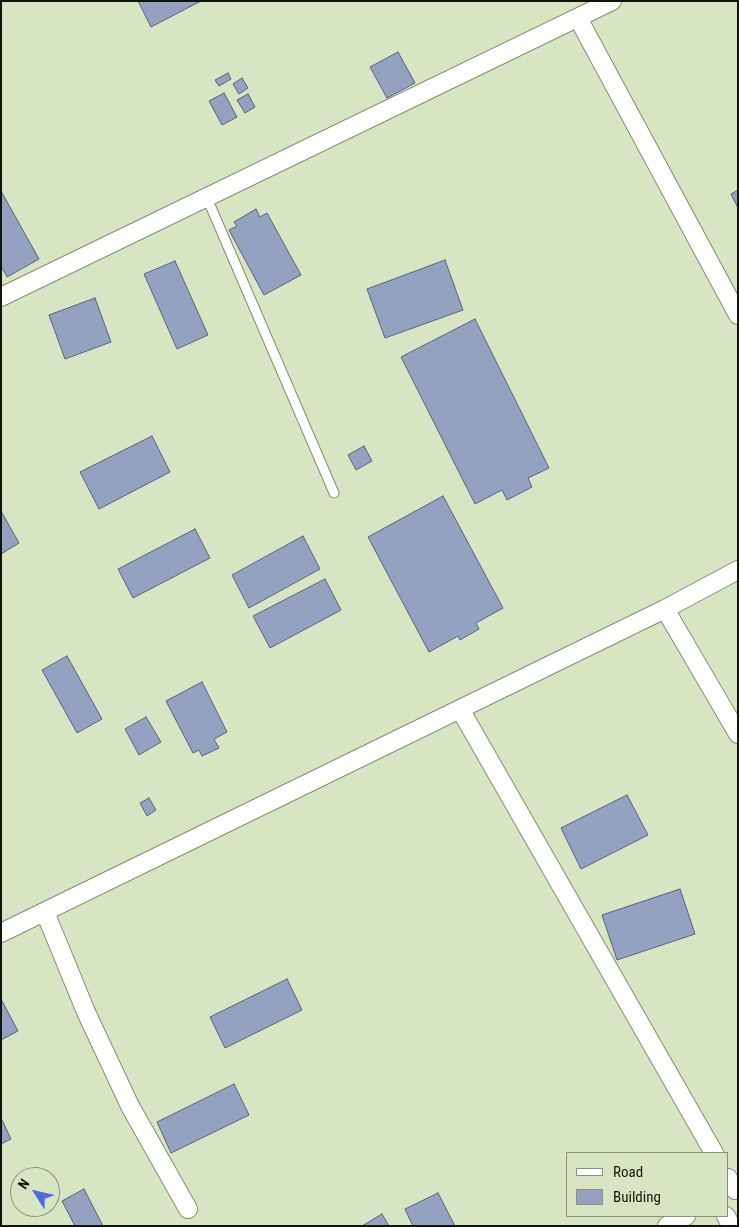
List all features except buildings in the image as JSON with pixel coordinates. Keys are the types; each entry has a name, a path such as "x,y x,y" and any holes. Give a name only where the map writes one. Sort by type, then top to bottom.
{"street":[{"path":"1,297 612,1"},
{"path":"578,18 738,315"},
{"path":"1,933 665,609 738,570"},
{"path":"665,609 738,734"},
{"path":"460,709 713,1152"},
{"path":"45,912 86,1012 130,1106 188,1209"},
{"path":"667,1226 684,1217"}],"lane":[{"path":"207,198 334,493"}]}
